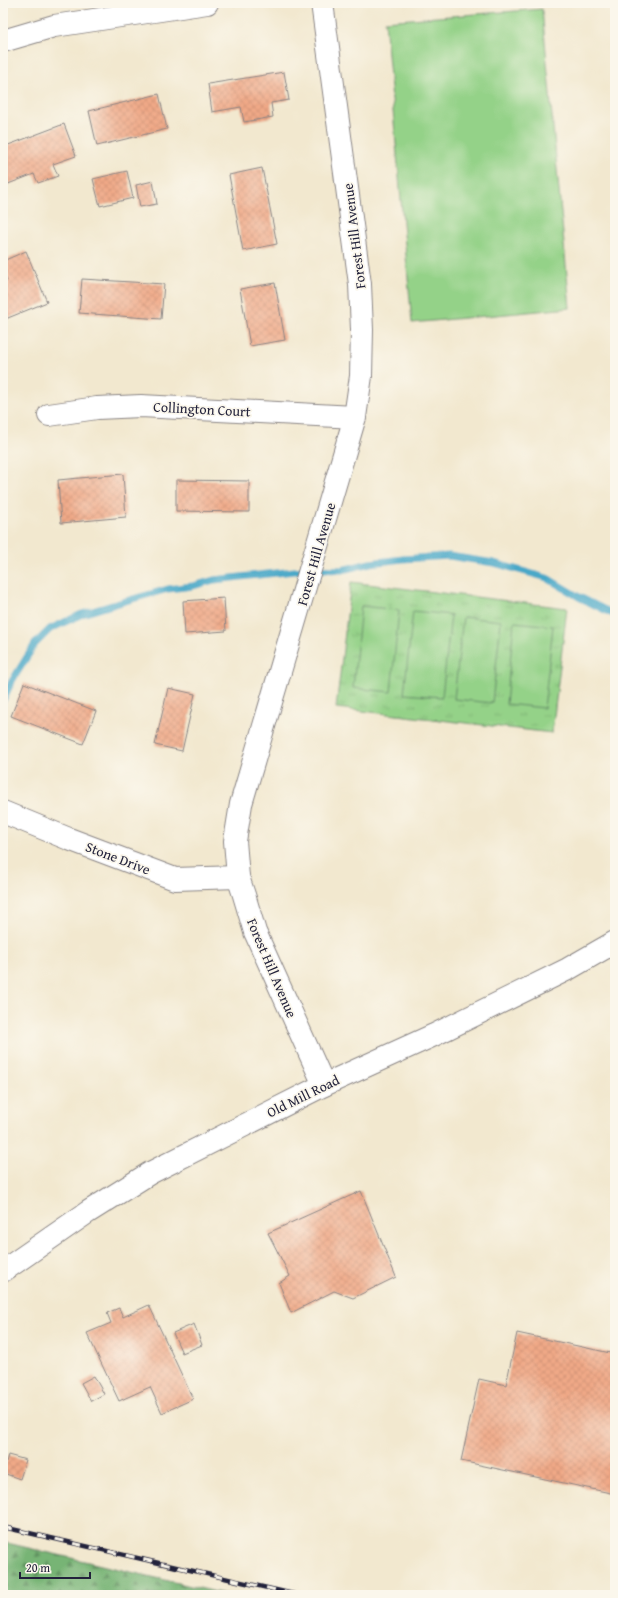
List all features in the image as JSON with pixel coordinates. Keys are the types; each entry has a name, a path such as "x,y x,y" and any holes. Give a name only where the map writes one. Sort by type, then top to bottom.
{"street":[{"path":"3,41 54,26 207,3"},
{"name":"Forest Hill Avenue","path":"322,3 360,284 362,330 361,368 355,416 241,804 235,841 238,876 255,932 324,1085"},
{"name":"Collington Court","path":"49,415 97,408 141,406 355,416"},
{"name":"Stone Drive","path":"3,812 69,839 175,879 238,876"},
{"name":"Old Mill Road","path":"3,1270 88,1212 150,1173 324,1085 434,1035 568,969 615,942"}],"green space":[{"path":"542,9 570,308 412,323 385,21"},
{"path":"351,582 567,608 552,733 336,708"},
{"path":"361,606 399,610 391,692 353,688"},
{"path":"413,611 451,615 442,697 404,694"},
{"path":"463,617 501,621 492,703 454,699"},
{"path":"514,622 553,626 544,708 506,704"},
{"path":"3,1542 229,1595 3,1595"}],"building":[{"path":"284,72 289,100 271,103 273,117 244,122 241,107 212,112 208,84"},
{"path":"159,94 167,129 97,146 89,111"},
{"path":"64,124 76,156 53,164 58,176 38,183 34,174 3,186 3,147"},
{"path":"262,168 277,244 243,251 229,175"},
{"path":"127,171 133,198 100,206 93,179"},
{"path":"153,181 157,204 140,207 136,185"},
{"path":"26,251 47,302 3,320 3,282 7,281 3,271 3,261"},
{"path":"82,279 164,284 161,319 79,313"},
{"path":"275,283 285,340 250,346 240,289"},
{"path":"123,474 126,517 61,523 58,480"},
{"path":"176,480 249,481 249,512 176,511"},
{"path":"224,598 226,631 185,634 183,601"},
{"path":"24,683 96,711 83,744 11,716"},
{"path":"168,688 195,694 182,751 155,745"},
{"path":"361,1191 396,1277 353,1298 334,1291 291,1313 279,1283 290,1276 268,1233"},
{"path":"149,1305 193,1399 162,1413 150,1387 119,1401 87,1333 111,1323 107,1313 119,1308 123,1317"},
{"path":"194,1324 202,1345 182,1353 173,1333"},
{"path":"517,1333 615,1354 615,1494 461,1461 479,1379 506,1385"},
{"path":"94,1376 104,1394 91,1401 81,1383"},
{"path":"8,1455 26,1460 20,1479 3,1473"}],"waterway":[{"path":"3,700 12,681 35,644 50,629 82,614 168,589 193,586 214,580 312,569 342,570 370,563 449,556 494,563 547,578 579,597 615,615"}],"railway":[{"path":"3,1527 298,1595"}]}
